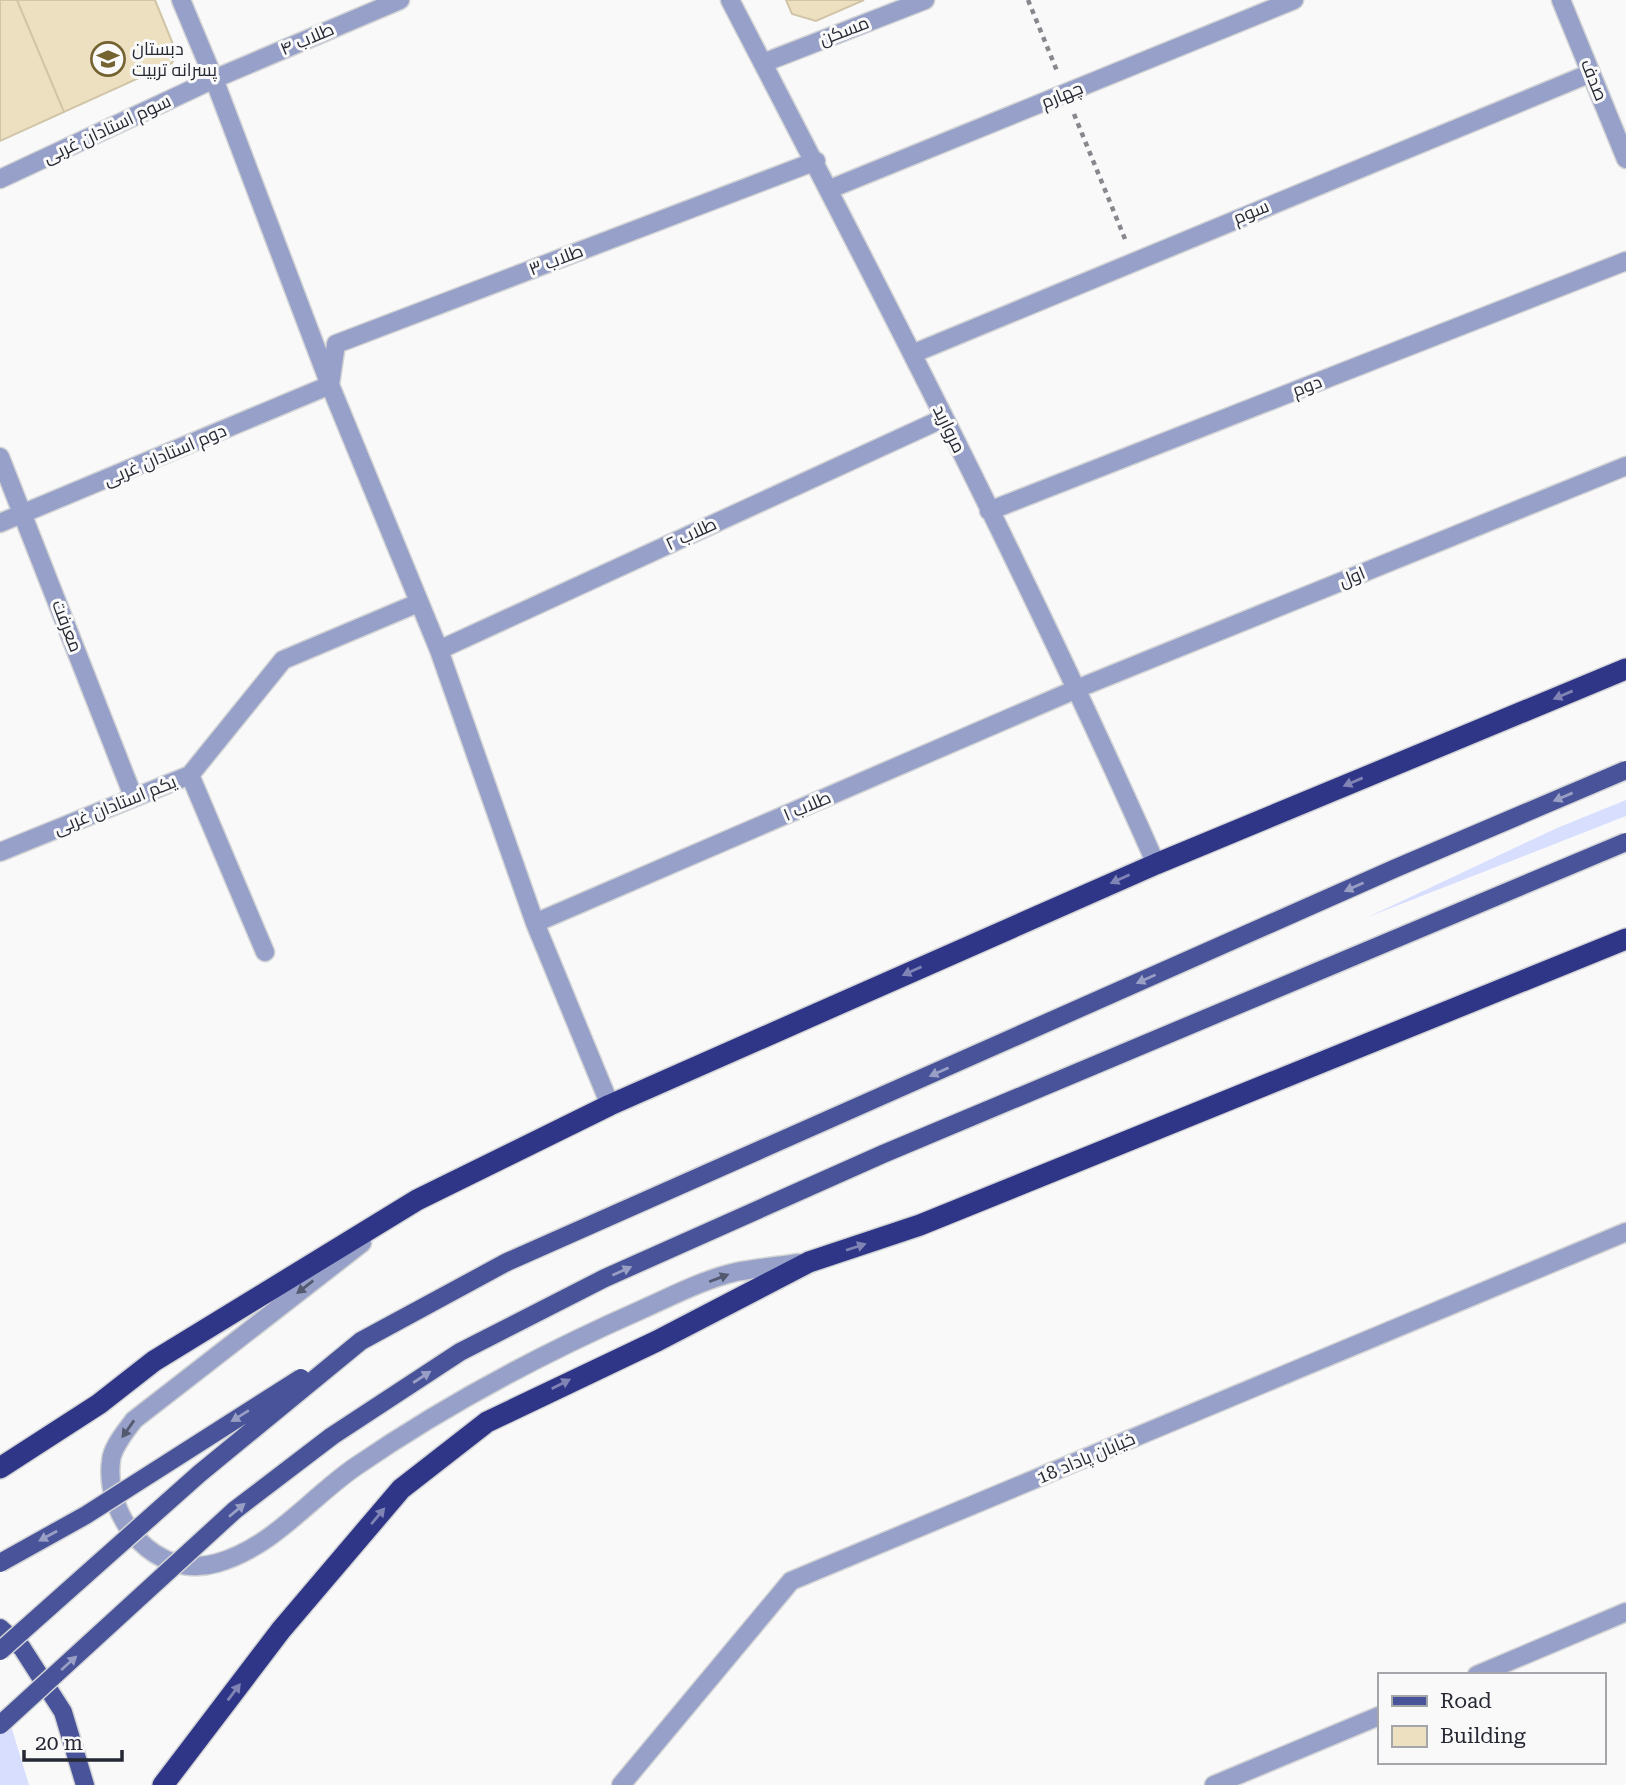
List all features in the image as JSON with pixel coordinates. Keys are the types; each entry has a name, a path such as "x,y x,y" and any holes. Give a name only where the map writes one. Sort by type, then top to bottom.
{"highway":[{"path":"0,1468 99,1404 154,1362 417,1200 610,1105 1156,864 1626,669"},
{"path":"163,1785 281,1630 401,1489 487,1422 657,1341 810,1262 920,1226 1626,939"}],"main road":[{"path":"0,1563 86,1515 360,1341 508,1262 1396,868 1626,770"},
{"path":"0,1725 235,1510 332,1436 460,1352 606,1278 883,1154 1626,842"},
{"path":"0,1651 199,1474 360,1341"},
{"path":"0,1628 22,1648 63,1713 85,1785"}],"street":[{"path":"181,0 214,79 330,386 439,650 535,923 610,1105"},
{"name":"طلاب ۴","path":"214,79 400,0"},
{"name":"مروارید","path":"730,0 816,161 1079,688 1156,864"},
{"name":"مسکن","path":"763,63 925,0"},
{"name":"چهارم","path":"830,189 1294,0"},
{"name":"صدف","path":"1561,0 1626,159"},
{"name":"سوم","path":"912,354 1591,73"},
{"name":"سوم استادان غربی","path":"0,179 214,79"},
{"name":"طلاب ۳","path":"330,386 336,344 816,161"},
{"name":"دوم","path":"989,511 1626,261"},
{"name":"دوم استادان غربی","path":"0,523 330,386"},
{"name":"طلاب ۲","path":"439,650 944,418"},
{"name":"معرفت","path":"0,457 133,796"},
{"name":"اول","path":"1079,688 1626,466"},
{"name":"یکم استادان غربی","path":"0,852 190,775 283,660 418,603"},
{"name":"طلاب ۱","path":"535,923 1079,688"},
{"path":"190,775 265,953"},
{"path":"417,1200 134,1420 111,1457 110,1485 126,1528 142,1547 193,1567 230,1559 262,1544 353,1469 430,1419 569,1342 734,1272 810,1262"},
{"name":"خیابان پاداد 18","path":"621,1785 791,1581 1626,1232"},
{"path":"1482,1673 1626,1612"},
{"path":"1214,1785 1378,1716"}],"path":[{"path":"1028,0 1058,75"},
{"path":"1073,112 1133,261"}],"shaded area":[{"path":"1626,800 1626,816 1368,917 1557,828"},
{"path":"0,1710 12,1729 29,1785 0,1785"}],"building":[{"path":"0,0 17,0 64,112 0,141"},
{"name":"دبستان پسرانه تربیت","path":"17,0 155,0 177,54 172,63 64,112"},
{"path":"786,0 864,0 816,21 792,14"}],"place":[{"name":"دبستان پسرانه تربیت","path":"108,59"}]}
